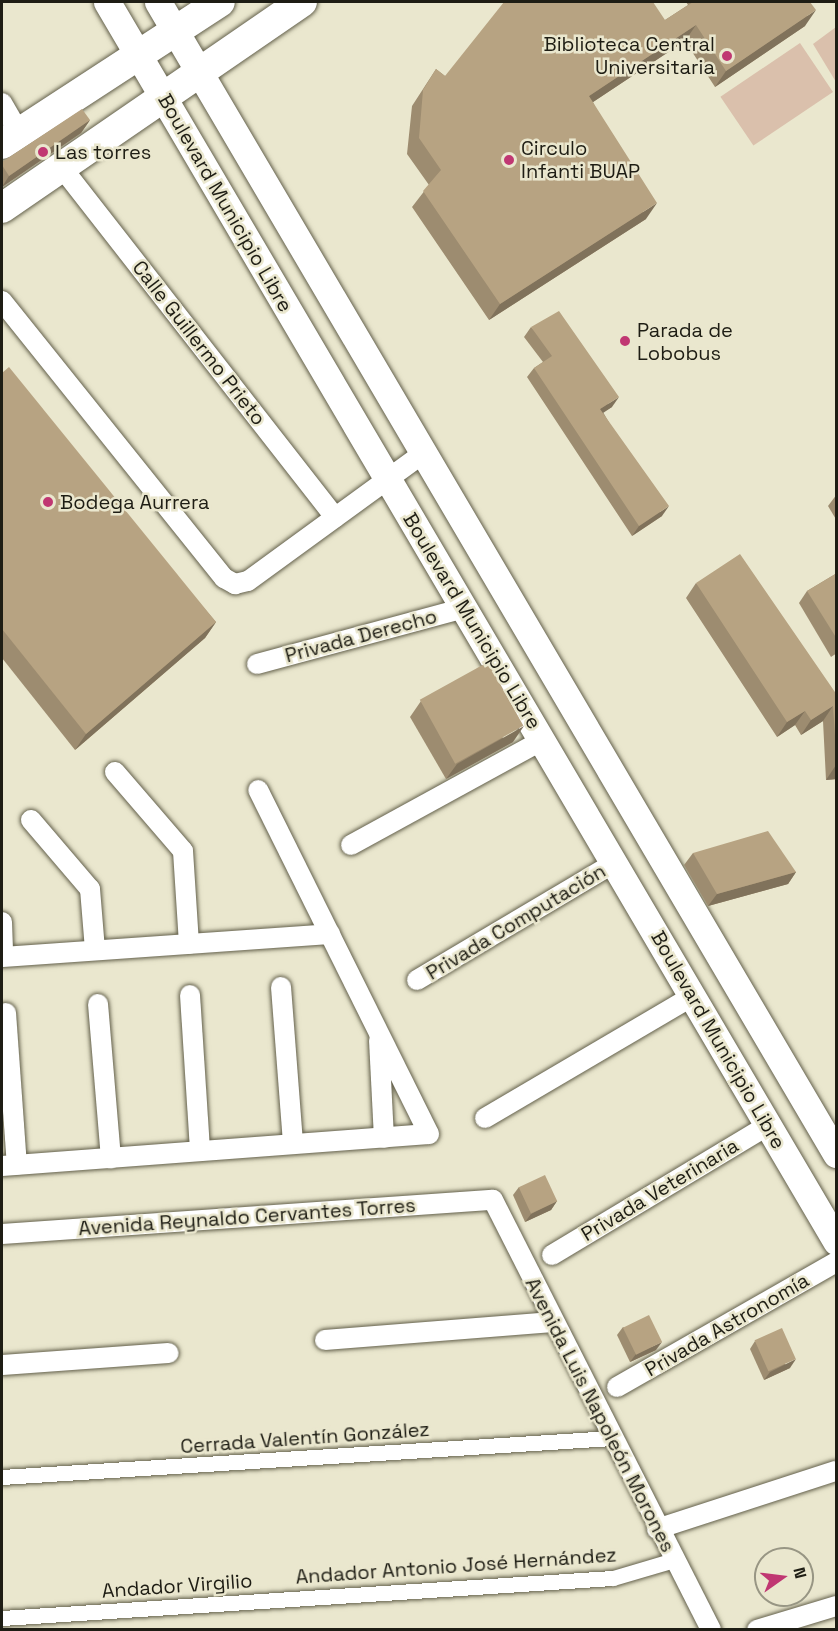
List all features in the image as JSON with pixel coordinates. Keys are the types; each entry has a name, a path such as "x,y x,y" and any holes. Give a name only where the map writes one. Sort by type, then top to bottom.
{"main road":[{"name":"Boulevard Municipio Libre","path":"107,2 837,1241"},
{"path":"158,2 422,454 837,1154"},
{"path":"10,138 220,2"},
{"path":"2,208 63,169 197,68 302,2"}],"street":[{"path":"2,103 10,138"},
{"name":"Calle Guillermo Prieto","path":"63,169 335,517"},
{"path":"2,301 224,578 248,581 422,454"},
{"name":"Privada Derecho","path":"257,664 464,608"},
{"path":"351,845 543,740"},
{"path":"116,772 183,851 189,944"},
{"path":"6,1012 9,1166 429,1134 258,790"},
{"path":"31,820 90,889 95,950"},
{"name":"Privada Computación","path":"417,980 614,863"},
{"path":"2,922 2,956 330,934"},
{"path":"281,987 293,1144"},
{"path":"190,995 200,1151"},
{"path":"485,1118 693,996"},
{"path":"98,1004 111,1158"},
{"path":"378,1032 384,1138"},
{"name":"Privada Veterinaria","path":"552,1255 768,1125"},
{"name":"Avenida Reynaldo Cervantes Torres","path":"2,1234 493,1200"},
{"name":"Avenida Luis Napoleón Morones","path":"493,1200 657,1529 711,1629"},
{"name":"Privada Astronomía","path":"617,1387 837,1262"},
{"path":"325,1340 552,1322"},
{"path":"2,1365 170,1353"},
{"name":"Cerrada Valentín González","path":"2,1477 611,1438"},
{"path":"657,1529 837,1471"},
{"name":"Andador Antonio José Hernández","path":"275,1600 613,1578 674,1560"},
{"name":"Andador Virgilio","path":"2,1618 275,1600"},
{"path":"757,1629 837,1606"}],"shaded area":[{"path":"836,27 836,82 813,44"},
{"path":"800,43 833,92 753,146 720,97"}],"building":[{"name":"Circulo Infanti BUAP","path":"504,2 653,2 665,20 693,2 810,2 816,10 726,71 696,25 589,96 657,203 500,304 423,191 441,170 419,138 423,90 436,69 445,76"},
{"path":"82,109 90,120 9,176 2,162"},
{"path":"559,311 619,397 600,409 669,506 639,526 534,368 552,356 531,327"},
{"name":"Bodega Aurrera","path":"9,367 216,622 86,734 2,629 2,373"},
{"path":"740,554 837,695 837,765 833,706 811,720 805,711 787,722 696,583"},
{"path":"837,573 837,639 807,591"},
{"path":"488,662 523,726 455,764 420,700"},
{"path":"768,831 796,872 717,894 693,853"},
{"path":"545,1175 557,1201 531,1214 519,1187"},
{"path":"649,1315 662,1342 636,1355 623,1328"},
{"path":"782,1328 796,1359 768,1371 755,1340"}],"place":[{"name":"Biblioteca Central Universitaria","path":"727,56"},
{"name":"Las torres","path":"43,152"},
{"name":"Circulo Infanti BUAP","path":"509,160"},
{"name":"Parada de Lobobus","path":"625,341"},
{"name":"Bodega Aurrera","path":"48,502"}]}
